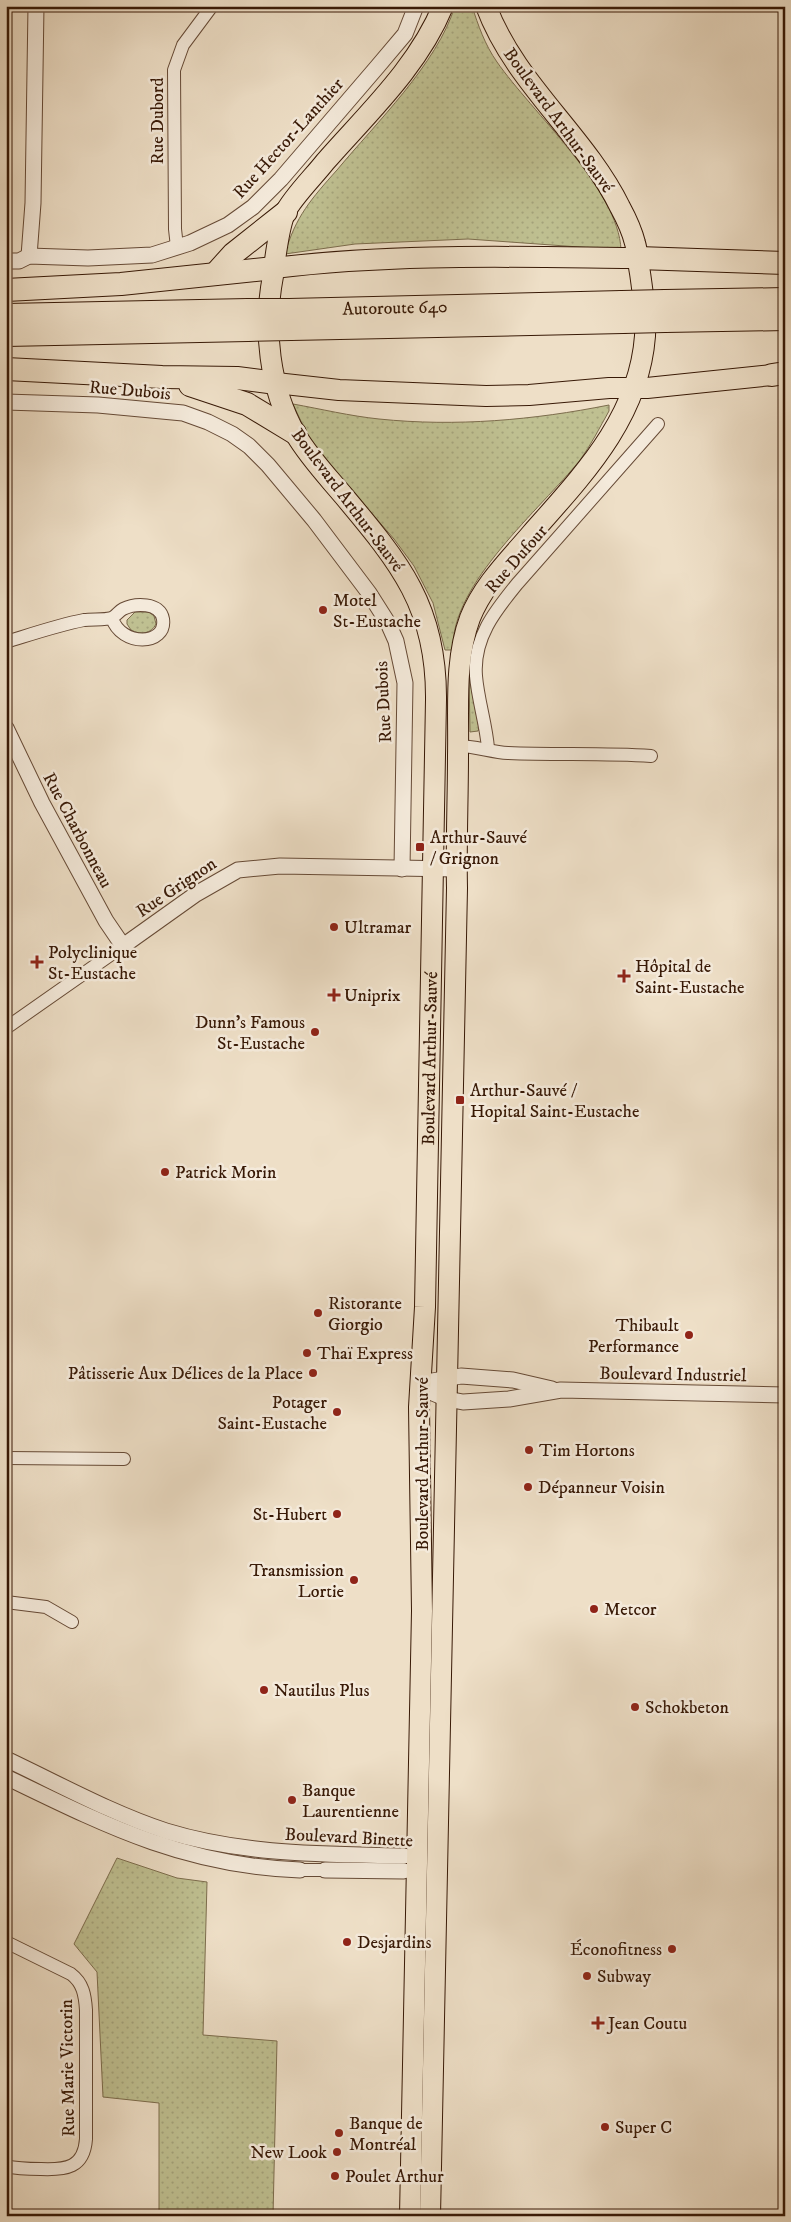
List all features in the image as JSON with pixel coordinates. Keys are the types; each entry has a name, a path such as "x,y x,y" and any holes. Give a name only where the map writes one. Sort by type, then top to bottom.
{"highway":[{"path":"215,274 232,254 286,212"},
{"path":"638,258 785,262"},
{"path":"6,290 120,284 274,268"},
{"name":"Autoroute 640","path":"6,335 248,320 665,311 785,299"},
{"name":"Autoroute 640","path":"665,311 785,319"},
{"name":"Autoroute 640","path":"6,315 248,320"},
{"path":"6,370 162,377 237,378 276,382"},
{"path":"162,377 238,400 295,433"}],"main road":[{"name":"Boulevard Arthur-Sauvé","path":"410,2216 410,1864 422,1611 421,1386 425,1290 436,688 434,655 430,631 419,602 399,565 313,459 295,433 283,406 276,382 268,324 274,268 286,212 318,171 410,64 432,29 443,6"},
{"name":"Boulevard Arthur-Sauvé","path":"430,2216 461,651 474,609 492,580 600,452 624,413 634,388 641,362 645,334 644,294 638,258 632,234 613,192 593,162 517,66 499,37 486,6"},
{"path":"274,268 387,258 638,258"},
{"path":"276,382 339,390 469,396 529,395 609,388 634,388 780,374"}],"street":[{"path":"29,256 33,203 36,6"},
{"name":"Rue Dubord","path":"177,247 175,228 174,70 183,45 212,6"},
{"name":"Rue Hector-Lanthier","path":"6,261 20,261 29,256 88,258 144,256 177,247 228,225 247,212 270,190 398,42 409,25 416,6"},
{"name":"Rue Dubois","path":"6,402 98,405 183,413 208,422 232,434 249,446 268,466 320,528 369,593 388,623 396,641 405,683 402,868"},
{"name":"Rue Dufour","path":"488,748 476,676 477,653 486,627 498,607 517,584 658,424"},
{"path":"6,642 68,624 95,618 112,618"},
{"name":"Rue Charbonneau","path":"6,728 42,803 106,921 122,946"},
{"path":"458,746 488,748 506,753 596,753 651,756"},
{"name":"Rue Grignon","path":"6,1028 196,894 238,870 280,866 456,869"},
{"name":"Boulevard Industriel","path":"421,1386 461,1376 513,1380 561,1390"},
{"name":"Boulevard Industriel","path":"421,1386 447,1399 468,1402 561,1390 785,1395"},
{"path":"6,1458 124,1459"},
{"path":"6,1602 46,1607 72,1622"},
{"name":"Boulevard Binette","path":"6,1759 124,1815 167,1831 196,1839 284,1853 410,1864"},
{"name":"Boulevard Binette","path":"6,1778 109,1826 161,1846 227,1863 300,1870 324,1870 438,1863"},
{"name":"Rue Marie Victorin","path":"6,1942 71,1974 78,1980 84,1990 86,2010 85,2150 80,2159 68,2168 57,2170 6,2166"}],"green space":[{"path":"455,6 472,6 485,42 497,62 590,177 606,202 616,227 621,250 468,239 355,244 285,254 294,229 305,209 387,113 420,71 446,28"},
{"path":"293,404 368,418 437,422 495,421 552,415 609,405 609,411 580,460 522,524 482,574 466,599 456,625 453,650 445,650 433,603 414,566 394,539 311,443"},
{"path":"135,612 149,612 154,616 156,624 154,627 145,633 131,630 127,620"},
{"path":"469,677 479,728 478,731 470,732"},
{"path":"117,1858 177,1878 207,1882 203,2035 277,2041 273,2216 159,2216 159,2103 103,2097 97,1972 74,1944"}],"place":[{"name":"Motel St-Eustache","path":"323,610"},
{"name":"Arthur-Sauvé / Grignon","path":"420,847"},
{"name":"Ultramar","path":"334,927"},
{"name":"Polyclinique St-Eustache","path":"37,962"},
{"name":"Hôpital de Saint-Eustache","path":"624,976"},
{"name":"Uniprix","path":"334,995"},
{"name":"Dunn's Famous St-Eustache","path":"315,1032"},
{"name":"Arthur-Sauvé / Hopital Saint-Eustache","path":"460,1100"},
{"name":"Patrick Morin","path":"165,1172"},
{"name":"Ristorante Giorgio","path":"318,1313"},
{"name":"Thibault Performance","path":"689,1335"},
{"name":"Thaï Express","path":"307,1353"},
{"name":"Pâtisserie Aux Délices de la Place","path":"313,1373"},
{"name":"Potager Saint-Eustache","path":"337,1412"},
{"name":"Tim Hortons","path":"529,1450"},
{"name":"Dépanneur Voisin","path":"528,1487"},
{"name":"St-Hubert","path":"337,1514"},
{"name":"Transmission Lortie","path":"354,1580"},
{"name":"Metcor","path":"594,1609"},
{"name":"Nautilus Plus","path":"264,1690"},
{"name":"Schokbeton","path":"635,1707"},
{"name":"Banque Laurentienne","path":"292,1800"},
{"name":"Desjardins","path":"347,1942"},
{"name":"Éconofitness","path":"672,1949"},
{"name":"Subway","path":"587,1976"},
{"name":"Jean Coutu","path":"598,2023"},
{"name":"Super C","path":"605,2127"},
{"name":"Banque de Montréal","path":"339,2133"},
{"name":"New Look","path":"337,2152"},
{"name":"Poulet Arthur","path":"335,2176"}]}
